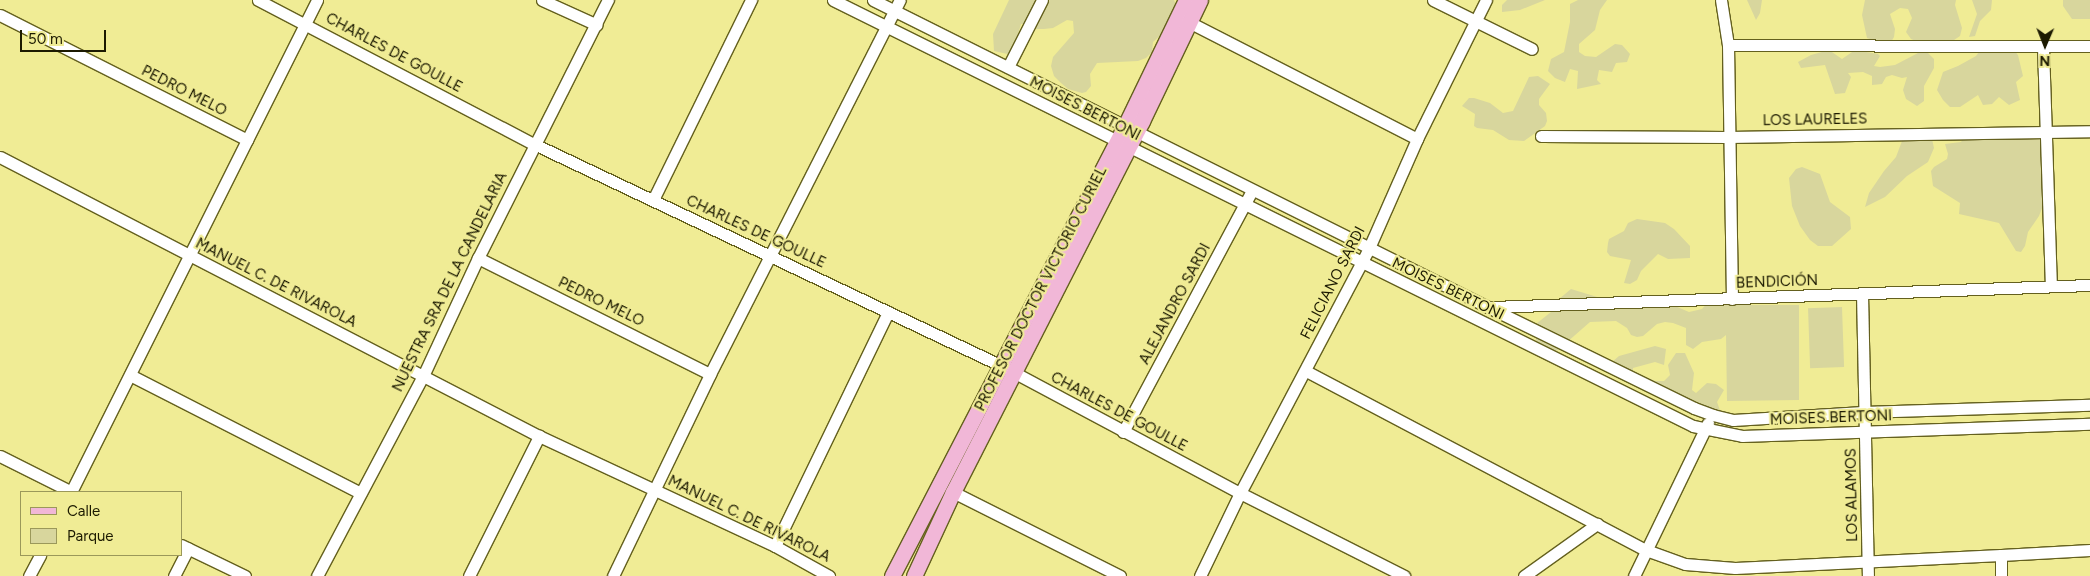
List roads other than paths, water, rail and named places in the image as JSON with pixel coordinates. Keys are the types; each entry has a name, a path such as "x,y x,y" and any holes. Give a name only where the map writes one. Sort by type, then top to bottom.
{"main road":[{"name":"PROFESOR DOCTOR VICTORIO CURIEL","path":"1184,19 1186,0"},
{"name":"PROFESOR DOCTOR VICTORIO CURIEL","path":"892,576 1008,369 1184,19 1200,0"},
{"name":"PROFESOR DOCTOR VICTORIO CURIEL","path":"914,576 1008,369"}],"street":[{"name":"CHARLES DE GOULLE","path":"258,0 534,144 1008,369 1123,432 1404,576"},
{"path":"72,491 317,0"},
{"path":"542,0 597,25"},
{"name":"NUESTRA SRA DE LA CANDELARIA","path":"317,576 423,376 534,144 597,25 608,0"},
{"path":"653,200 750,0"},
{"name":"MOISES BERTONI","path":"833,0 887,25 1245,206 1693,426 1742,436 2090,424"},
{"name":"MOISES BERTONI","path":"873,0 1488,307 1694,408 1713,415 1733,420 1863,412 2090,405"},
{"path":"613,576 710,374 900,0"},
{"path":"1008,67 1042,0"},
{"path":"1433,0 1532,49"},
{"name":"FELICIANO SARDI","path":"1200,576 1240,493 1306,371 1360,262 1369,248 1417,139 1486,0"},
{"path":"1721,0 1728,45 1732,299"},
{"name":"PEDRO MELO","path":"0,15 247,140"},
{"path":"1184,19 1417,139"},
{"path":"1728,45 2090,46"},
{"path":"2043,47 2051,286"},
{"name":"LOS LAURELES","path":"1541,136 1728,137 2090,131"},
{"name":"MANUEL C. DE RIVAROLA","path":"0,157 539,436 775,546 829,576"},
{"name":"ALEJANDRO SARDI","path":"1123,432 1252,190"},
{"name":"PEDRO MELO","path":"478,258 710,374"},
{"name":"BENDICIÓN","path":"1466,314 1488,307 2090,285"},
{"name":"LOS ALAMOS","path":"1862,294 1863,412 1866,432 1868,576"},
{"path":"775,546 888,312"},
{"path":"1306,371 1646,550 1685,564 1735,572 1868,562 2090,550"},
{"path":"130,375 361,493"},
{"path":"1634,576 1713,415"},
{"path":"468,576 539,436"},
{"path":"0,456 69,491"},
{"path":"953,492 1120,576"},
{"path":"1524,576 1597,524"},
{"path":"185,546 245,576"},
{"path":"2001,555 2001,576"},
{"path":"29,576 39,556"},
{"path":"174,576 181,556"}]}
